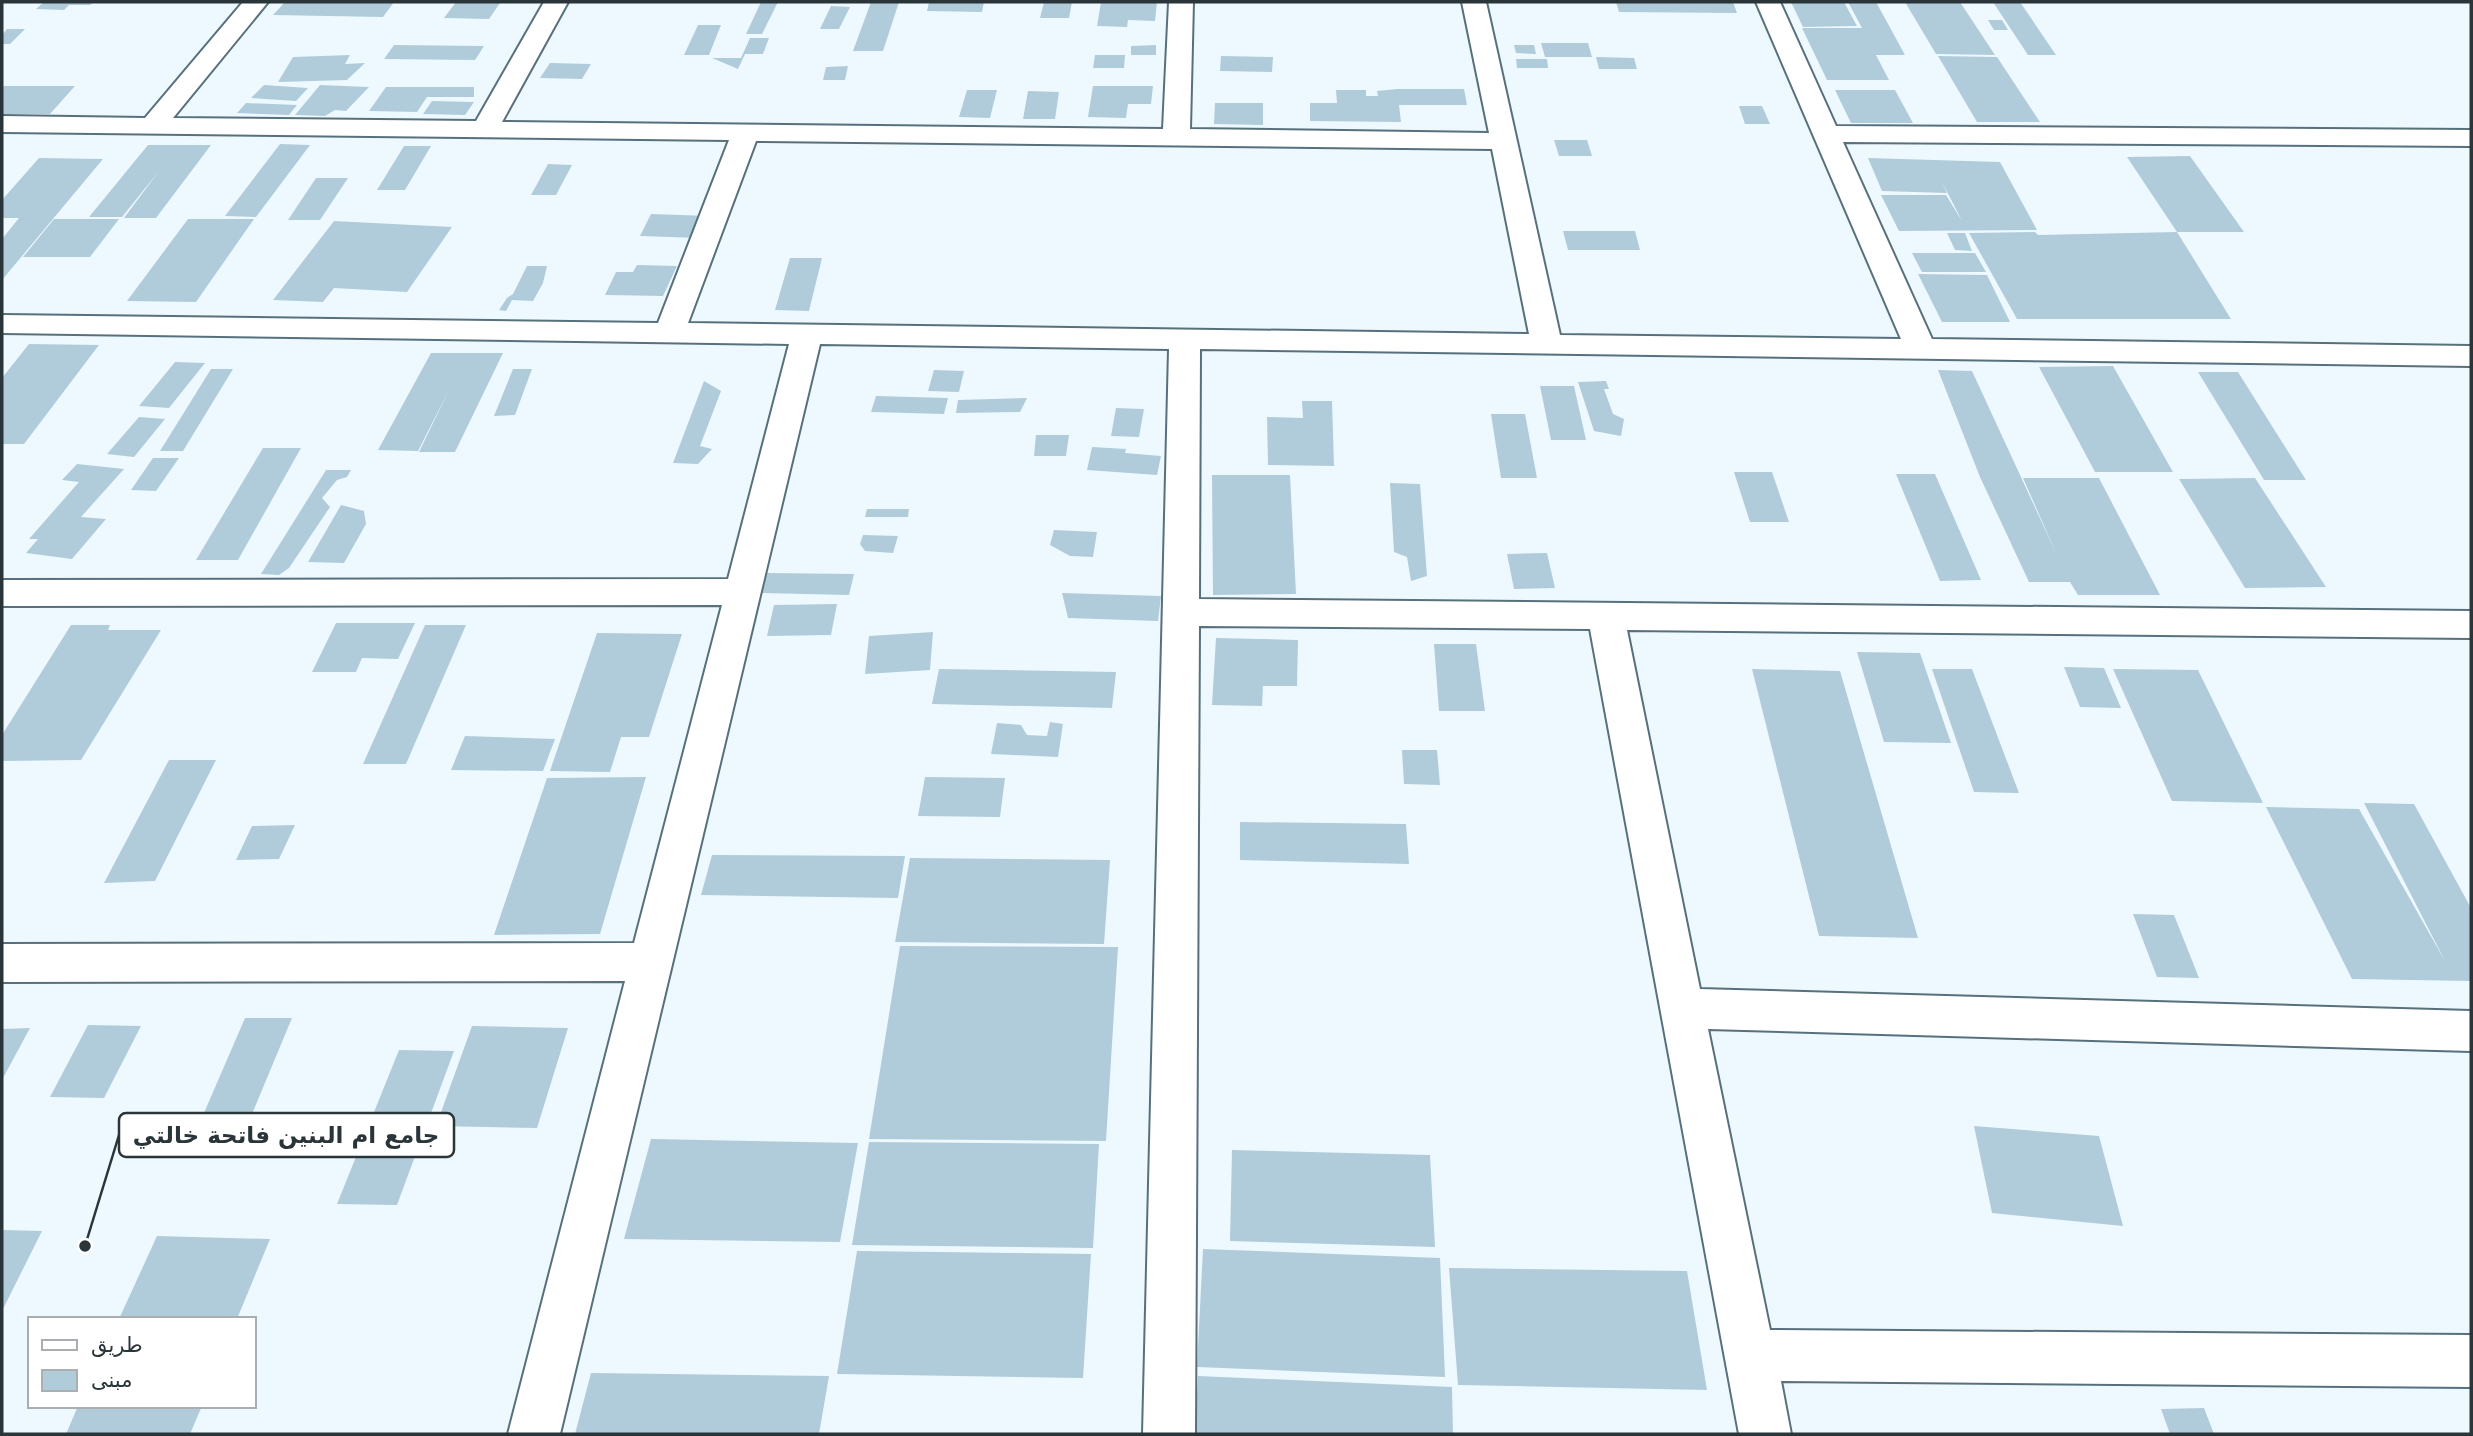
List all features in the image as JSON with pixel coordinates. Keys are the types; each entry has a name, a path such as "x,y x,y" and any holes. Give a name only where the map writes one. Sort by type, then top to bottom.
{"street":[{"path":"153,125 256,2"},
{"path":"485,129 556,2"},
{"path":"1176,137 1181,2"},
{"path":"1474,2 1547,344"},
{"path":"1768,2 1921,349"},
{"path":"2,124 1503,141"},
{"path":"669,333 746,132"},
{"path":"1827,134 2471,138"},
{"path":"2,324 2471,356"},
{"path":"534,1434 807,334"},
{"path":"1169,1434 1185,339"},
{"path":"2,593 743,592"},
{"path":"1180,612 2471,624"},
{"path":"1606,617 1765,1434"},
{"path":"2,963 651,962"},
{"path":"1682,1008 2471,1031"},
{"path":"1750,1355 2471,1361"}],"building":[{"path":"44,2 94,2 90,5 69,5 64,10 36,9"},
{"path":"285,2 394,2 383,17 273,15"},
{"path":"456,2 500,3 489,19 444,18"},
{"path":"761,2 778,2 762,34 746,34"},
{"path":"871,2 899,2 883,51 853,51"},
{"path":"929,2 984,2 982,12 927,11"},
{"path":"1044,2 1072,2 1069,18 1040,18"},
{"path":"1101,2 1157,2 1155,21 1128,20 1127,27 1097,26"},
{"path":"1616,2 1733,2 1737,13 1619,12"},
{"path":"1791,2 1844,2 1857,26 1803,27"},
{"path":"1848,2 1876,2 1905,55 1876,55 1889,80 1827,80 1802,28 1862,28"},
{"path":"1905,2 1960,2 1995,55 1936,54"},
{"path":"1993,2 2020,2 2056,55 2028,55"},
{"path":"831,6 850,7 839,29 820,29"},
{"path":"1988,20 2002,20 2008,30 1994,30"},
{"path":"698,25 721,25 709,55 684,55"},
{"path":"7,29 25,29 10,44 2,44 2,35"},
{"path":"750,38 769,38 763,54 745,54 738,69 712,58 741,58"},
{"path":"1541,43 1588,43 1592,57 1545,57"},
{"path":"394,45 484,46 475,60 384,59"},
{"path":"1156,45 1156,55 1131,55 1131,46"},
{"path":"1514,45 1534,45 1536,54 1516,53"},
{"path":"350,55 345,64 365,63 347,80 278,82 293,57"},
{"path":"1095,55 1125,55 1124,68 1093,68"},
{"path":"1221,56 1273,57 1272,72 1220,71"},
{"path":"1938,56 1997,57 2040,122 1977,122"},
{"path":"1596,57 1634,58 1637,69 1599,69"},
{"path":"1516,59 1547,59 1548,68 1517,68"},
{"path":"550,63 591,64 582,79 540,78"},
{"path":"848,66 845,80 823,80 826,67"},
{"path":"264,85 308,88 296,101 251,98"},
{"path":"320,85 369,87 346,111 335,110 325,116 295,115"},
{"path":"2,86 75,86 50,114 2,114"},
{"path":"1093,86 1153,86 1151,104 1128,104 1126,118 1088,117"},
{"path":"386,87 474,87 474,97 427,97 417,112 369,111"},
{"path":"1464,89 1467,105 1399,105 1401,122 1310,121 1310,103 1337,103 1336,90 1366,90 1366,96 1378,96 1377,91"},
{"path":"967,90 997,90 990,118 959,117"},
{"path":"1835,90 1895,90 1913,123 1851,123"},
{"path":"1028,91 1059,92 1055,119 1023,119"},
{"path":"432,101 474,102 465,115 423,114"},
{"path":"246,103 297,105 289,115 237,113"},
{"path":"1215,103 1263,103 1263,125 1214,124"},
{"path":"1739,106 1762,106 1770,124 1745,124"},
{"path":"1554,140 1587,140 1592,156 1559,156"},
{"path":"280,144 310,145 256,217 225,216"},
{"path":"148,145 211,145 156,218 124,218 159,171 122,217 89,217"},
{"path":"404,146 431,146 405,190 377,190"},
{"path":"2190,156 2244,232 2177,232 2127,157"},
{"path":"39,158 103,159 2,280 2,239 19,218 2,218 2,200"},
{"path":"1868,158 2000,162 2037,230 1899,231 1881,195 1946,195 1962,221 1942,182 1947,193 1882,191"},
{"path":"548,164 572,165 556,195 531,195"},
{"path":"316,178 348,178 320,220 288,220"},
{"path":"651,214 709,216 699,238 640,236"},
{"path":"54,219 119,219 90,257 23,257"},
{"path":"188,219 254,219 196,302 127,301"},
{"path":"334,221 452,227 407,292 334,288 323,302 273,300"},
{"path":"1563,231 1635,231 1640,250 1568,250"},
{"path":"2035,232 2038,235 2177,232 2231,319 2017,319 1969,233"},
{"path":"1947,233 1965,233 1972,251 1955,250"},
{"path":"1912,253 1975,253 1986,272 1922,272"},
{"path":"790,258 822,258 809,311 775,310"},
{"path":"637,265 677,266 663,296 605,295 616,272 633,272"},
{"path":"527,266 547,266 543,283 533,301 512,300 506,311 499,310 513,294"},
{"path":"1918,274 1987,275 2010,322 1942,322"},
{"path":"29,344 99,345 24,444 2,444 2,378"},
{"path":"431,353 503,353 455,452 419,452 449,390 418,451 378,450"},
{"path":"175,362 205,363 169,408 139,406"},
{"path":"2113,366 2173,472 2095,472 2039,367"},
{"path":"211,369 233,369 183,451 160,451"},
{"path":"513,369 532,369 515,415 494,416"},
{"path":"934,370 964,371 959,392 928,391"},
{"path":"1938,370 1972,371 2056,553 2023,478 2099,478 2160,595 2078,595 2070,582 2029,582 1980,477"},
{"path":"2198,372 2238,372 2306,480 2264,480"},
{"path":"704,381 721,391 700,446 712,449 698,464 673,463"},
{"path":"1606,381 1609,389 1604,389 1613,414 1624,419 1621,436 1594,431 1578,382"},
{"path":"1540,386 1574,386 1586,440 1551,440"},
{"path":"876,396 948,398 944,414 871,412"},
{"path":"1027,398 1020,412 956,413 958,400"},
{"path":"1302,401 1332,401 1334,466 1268,465 1267,417 1303,418"},
{"path":"1116,408 1144,409 1139,437 1111,436"},
{"path":"1491,414 1525,414 1537,478 1501,478"},
{"path":"139,417 165,419 134,457 107,454"},
{"path":"1036,435 1069,435 1066,456 1034,456"},
{"path":"1092,447 1126,449 1125,453 1161,456 1157,475 1087,470"},
{"path":"263,448 301,448 238,560 196,560"},
{"path":"153,458 179,458 156,491 131,490"},
{"path":"77,464 124,469 81,517 106,519 72,559 26,553 38,539 29,539 79,482 62,480"},
{"path":"326,470 351,470 347,477 337,480 322,498 330,507 289,568 279,575 261,574"},
{"path":"1734,472 1772,472 1789,522 1750,522"},
{"path":"1896,474 1935,474 1981,580 1940,581"},
{"path":"1212,475 1290,475 1296,594 1213,595"},
{"path":"2255,478 2326,587 2245,588 2179,479"},
{"path":"1390,483 1420,484 1427,576 1411,581 1407,557 1394,552"},
{"path":"341,505 364,511 366,524 344,563 308,562"},
{"path":"867,509 909,509 908,517 865,517"},
{"path":"1054,530 1097,532 1093,557 1070,556 1050,545"},
{"path":"863,535 898,536 893,553 865,551 860,544"},
{"path":"1547,553 1555,588 1514,589 1507,554"},
{"path":"767,573 854,574 849,595 761,593"},
{"path":"1062,593 1161,596 1158,621 1068,618"},
{"path":"837,604 831,635 767,636 774,605"},
{"path":"336,623 415,623 398,659 362,658 356,672 312,672"},
{"path":"71,625 110,625 108,630 161,630 81,760 2,761 2,735"},
{"path":"425,625 466,625 406,764 363,764"},
{"path":"933,632 930,670 865,674 869,636"},
{"path":"597,633 682,634 649,737 621,737 610,772 550,771"},
{"path":"1216,638 1298,640 1297,686 1263,686 1262,706 1212,705"},
{"path":"1434,644 1476,644 1485,711 1439,711"},
{"path":"1857,652 1920,653 1951,743 1884,742"},
{"path":"2064,667 2104,668 2121,708 2080,707"},
{"path":"939,669 1116,672 1112,708 932,704"},
{"path":"1752,669 1840,671 1918,938 1819,936"},
{"path":"1932,669 1972,669 2019,793 1974,792"},
{"path":"2113,669 2198,670 2263,803 2172,801"},
{"path":"1050,722 1063,724 1058,757 991,754 997,723 1021,725 1027,735 1047,736"},
{"path":"465,736 555,739 543,771 451,770"},
{"path":"1402,750 1437,750 1440,785 1404,784"},
{"path":"169,760 216,760 155,881 104,883"},
{"path":"646,777 600,934 494,935 547,778"},
{"path":"925,777 1005,778 1000,817 918,816"},
{"path":"2364,803 2414,804 2471,908 2471,981 2352,979 2266,807 2359,809 2445,961"},
{"path":"1240,822 1406,824 1409,864 1240,860"},
{"path":"295,825 279,859 236,860 252,826"},
{"path":"712,855 905,856 898,898 701,895"},
{"path":"910,858 1110,860 1104,944 895,942"},
{"path":"2133,914 2174,915 2199,978 2157,977"},
{"path":"900,946 1118,947 1106,1141 869,1139"},
{"path":"245,1018 292,1018 240,1143 191,1143"},
{"path":"88,1025 141,1026 104,1098 50,1097"},
{"path":"472,1026 568,1028 537,1128 436,1126"},
{"path":"30,1028 2,1080 2,1029"},
{"path":"399,1050 454,1051 397,1205 337,1204"},
{"path":"1974,1126 2099,1136 2123,1226 1992,1213"},
{"path":"651,1139 858,1143 840,1242 624,1239"},
{"path":"869,1142 1099,1144 1093,1248 852,1245"},
{"path":"1232,1150 1430,1155 1435,1247 1230,1241"},
{"path":"2,1230 42,1231 2,1311"},
{"path":"157,1236 270,1239 238,1317 120,1317"},
{"path":"1203,1249 1440,1258 1445,1377 1197,1367"},
{"path":"857,1251 1091,1254 1083,1378 837,1374"},
{"path":"1449,1268 1687,1271 1707,1390 1458,1385"},
{"path":"591,1373 829,1376 819,1434 575,1434"},
{"path":"1198,1376 1452,1387 1453,1434 1195,1434"},
{"path":"77,1408 201,1408 190,1434 66,1434"},
{"path":"2204,1408 2214,1434 2170,1434 2161,1409"}],"place":[{"name":"جامع ام البنين فاتحة خالتي","path":"85,1246"}]}
